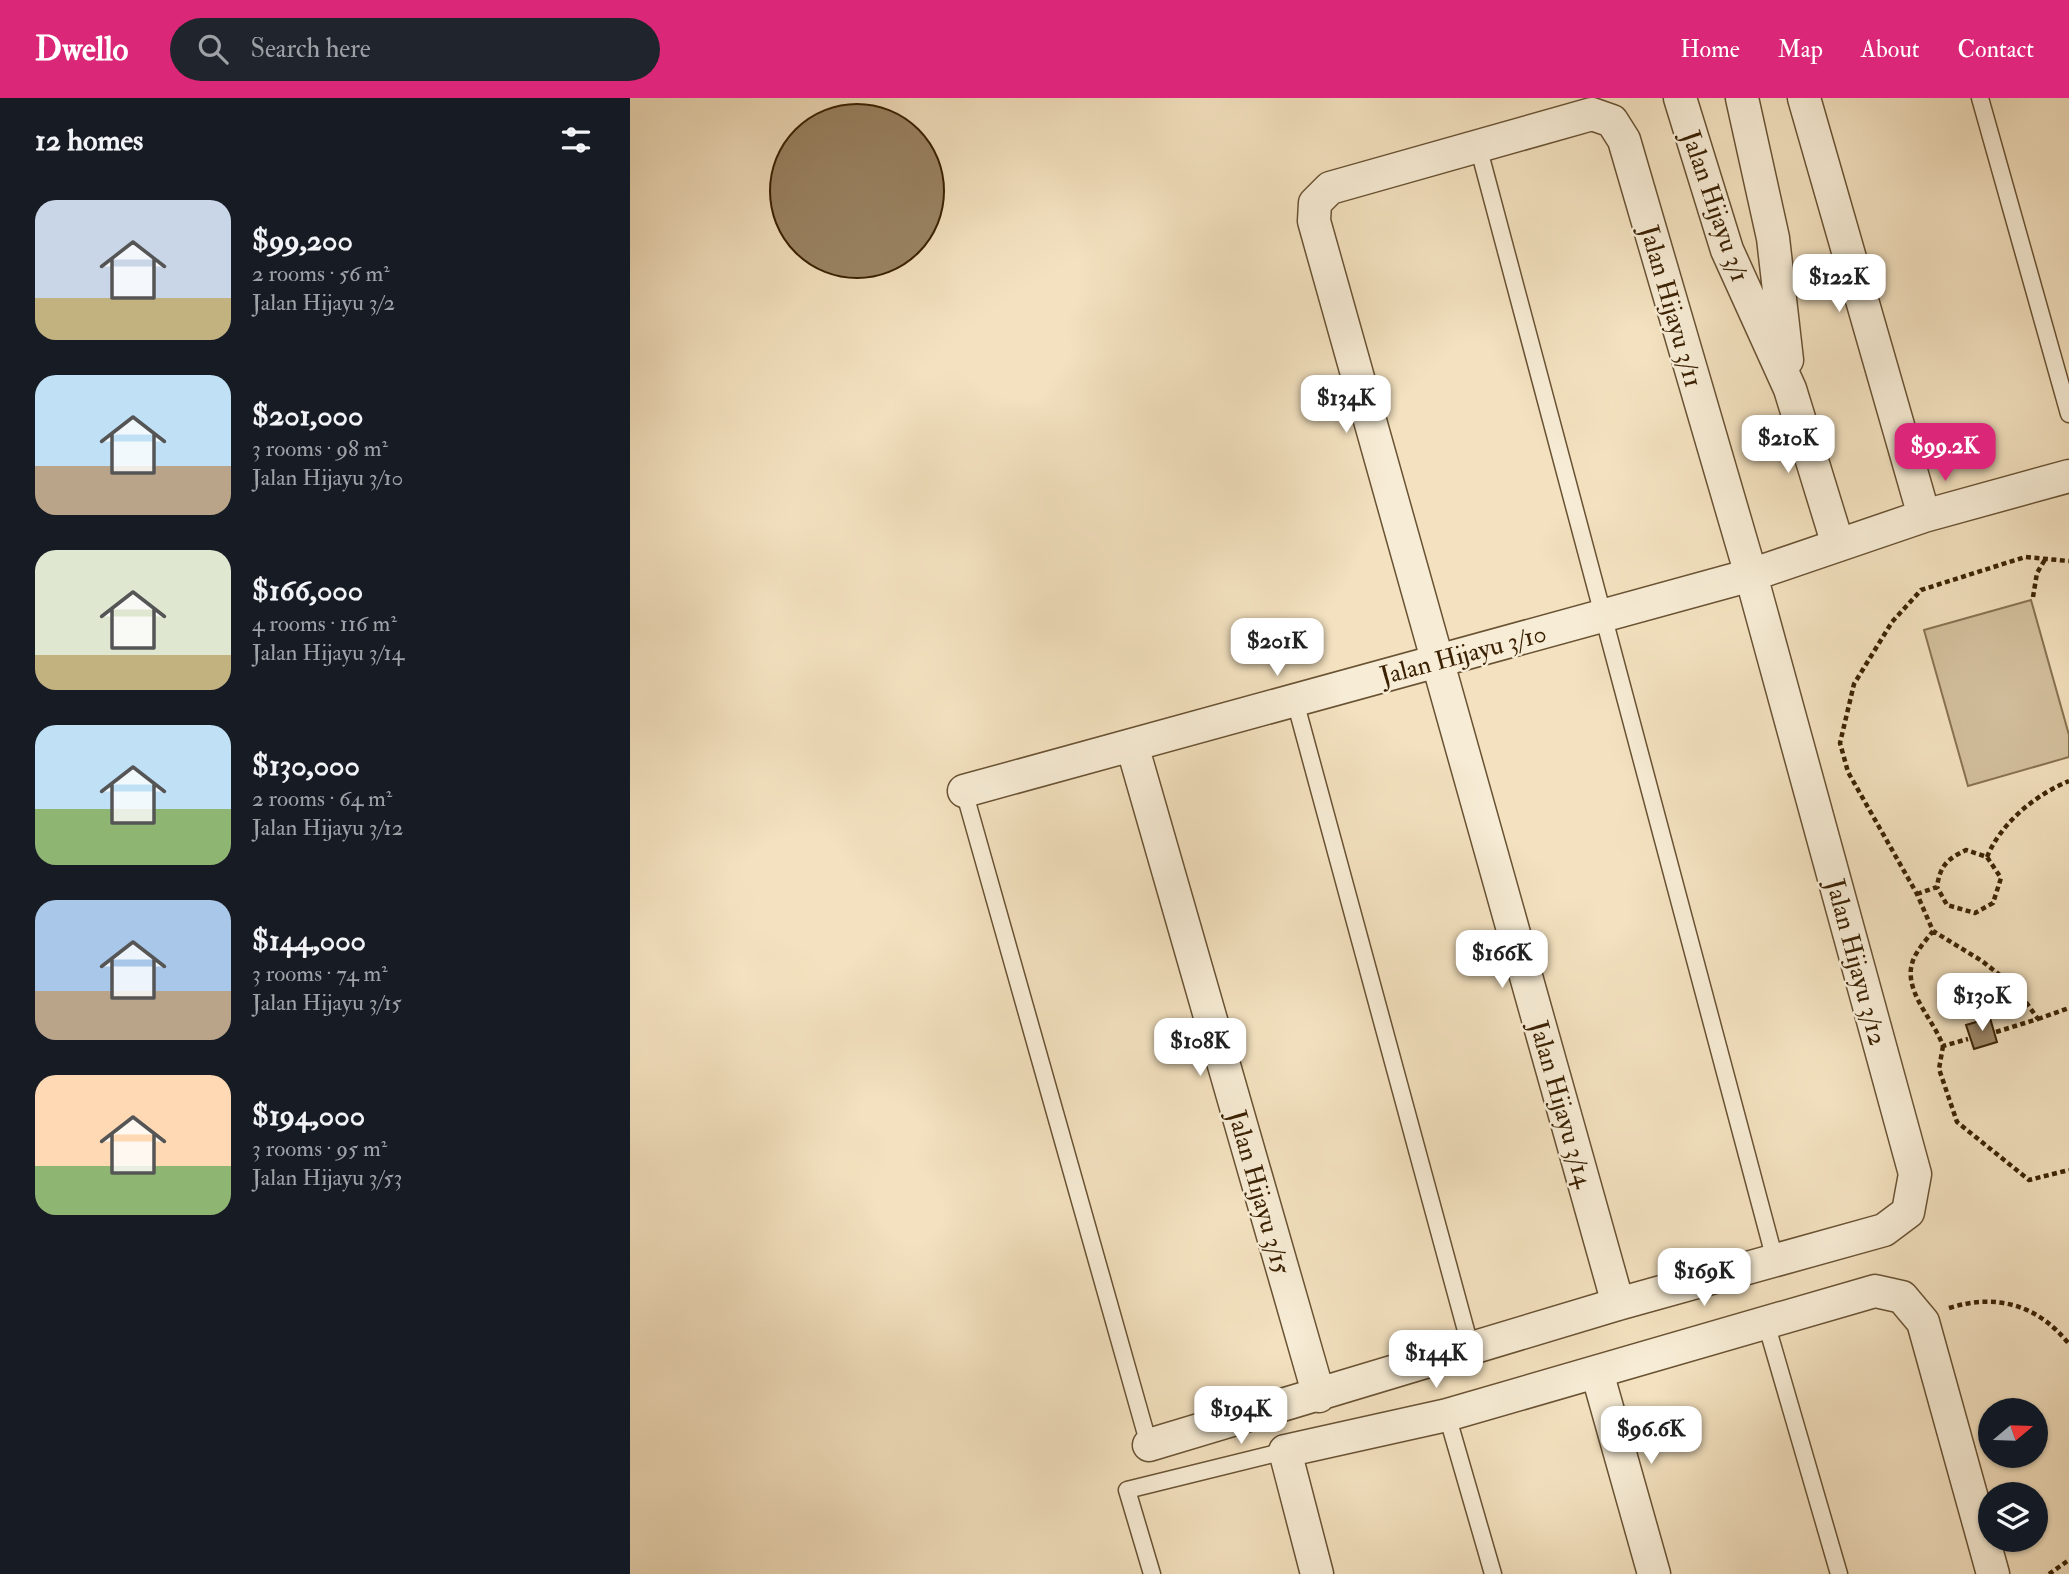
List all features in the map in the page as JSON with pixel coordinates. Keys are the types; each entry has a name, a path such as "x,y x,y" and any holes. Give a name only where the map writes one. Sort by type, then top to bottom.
{"street":[{"name":"Jalan Hijayu 3/1","path":"1680,98 1727,250 1790,389 1838,545"},
{"name":"Jalan Hijayu 3/1","path":"1742,98 1773,238 1790,389"},
{"path":"1804,98 1924,516"},
{"name":"Jalan Hijayu 3/11","path":"1478,146 1592,114 1612,121 1623,139 1751,575"},
{"name":"Jalan Hijayu 3/14","path":"1478,146 1330,188 1315,203 1314,220 1618,1304"},
{"name":"Jalan Hijayu 3/10","path":"964,791 1751,575 1924,516 2069,476"},
{"name":"Jalan Hijayu 3/12","path":"1149,1445 1618,1304 1884,1230 1908,1212 1915,1174 1751,575"},
{"name":"Jalan Hijayu 3/15","path":"1132,745 1319,1396"},
{"path":"1317,1574 1285,1451 1447,1415 1875,1291 1902,1297 1923,1322 1993,1574"},
{"path":"1597,1372 1654,1574"}],"lane":[{"path":"1980,98 2069,414"},
{"path":"1478,146 1775,1260"},
{"path":"1295,701 1471,1349"},
{"path":"964,791 1149,1445"},
{"path":"1766,1323 1839,1574"},
{"path":"1447,1415 1493,1574"},
{"path":"1152,1574 1127,1490 1285,1451"}],"path":[{"path":"2038,1019 2015,988 1982,961 1933,931 1917,894 1848,772 1840,743 1854,684 1892,622 1921,590 2025,557 2069,561"},
{"path":"2033,597 2037,573 2046,558"},
{"path":"1987,857 1994,841 2020,812 2050,789 2069,781"},
{"path":"1966,850 1987,857 2001,878 1993,903 1975,913 1947,905 1937,887 1939,874 1947,859 1966,850"},
{"path":"1917,894 1937,887"},
{"path":"1933,931 1913,959 1910,976 1918,1001 1938,1032 1943,1046 1939,1069 1957,1122 2029,1180 2069,1170"},
{"path":"1996,1032 2069,1008"},
{"path":"1943,1046 1968,1039"},
{"path":"1946,1310 1971,1301 2001,1301 2032,1310 2056,1328 2069,1344"},
{"path":"2049,1574 2069,1560"}],"shaded area":[{"path":"2031,600 2069,735 2069,757 1968,786 1924,630"}],"building":[{"path":"857,104 890,111 918,130 937,158 944,191 937,224 918,252 890,271 857,278 824,271 796,252 777,224 770,191 777,158 796,130 824,111"},
{"path":"1990,1018 1997,1042 1974,1049 1966,1025"}]}
